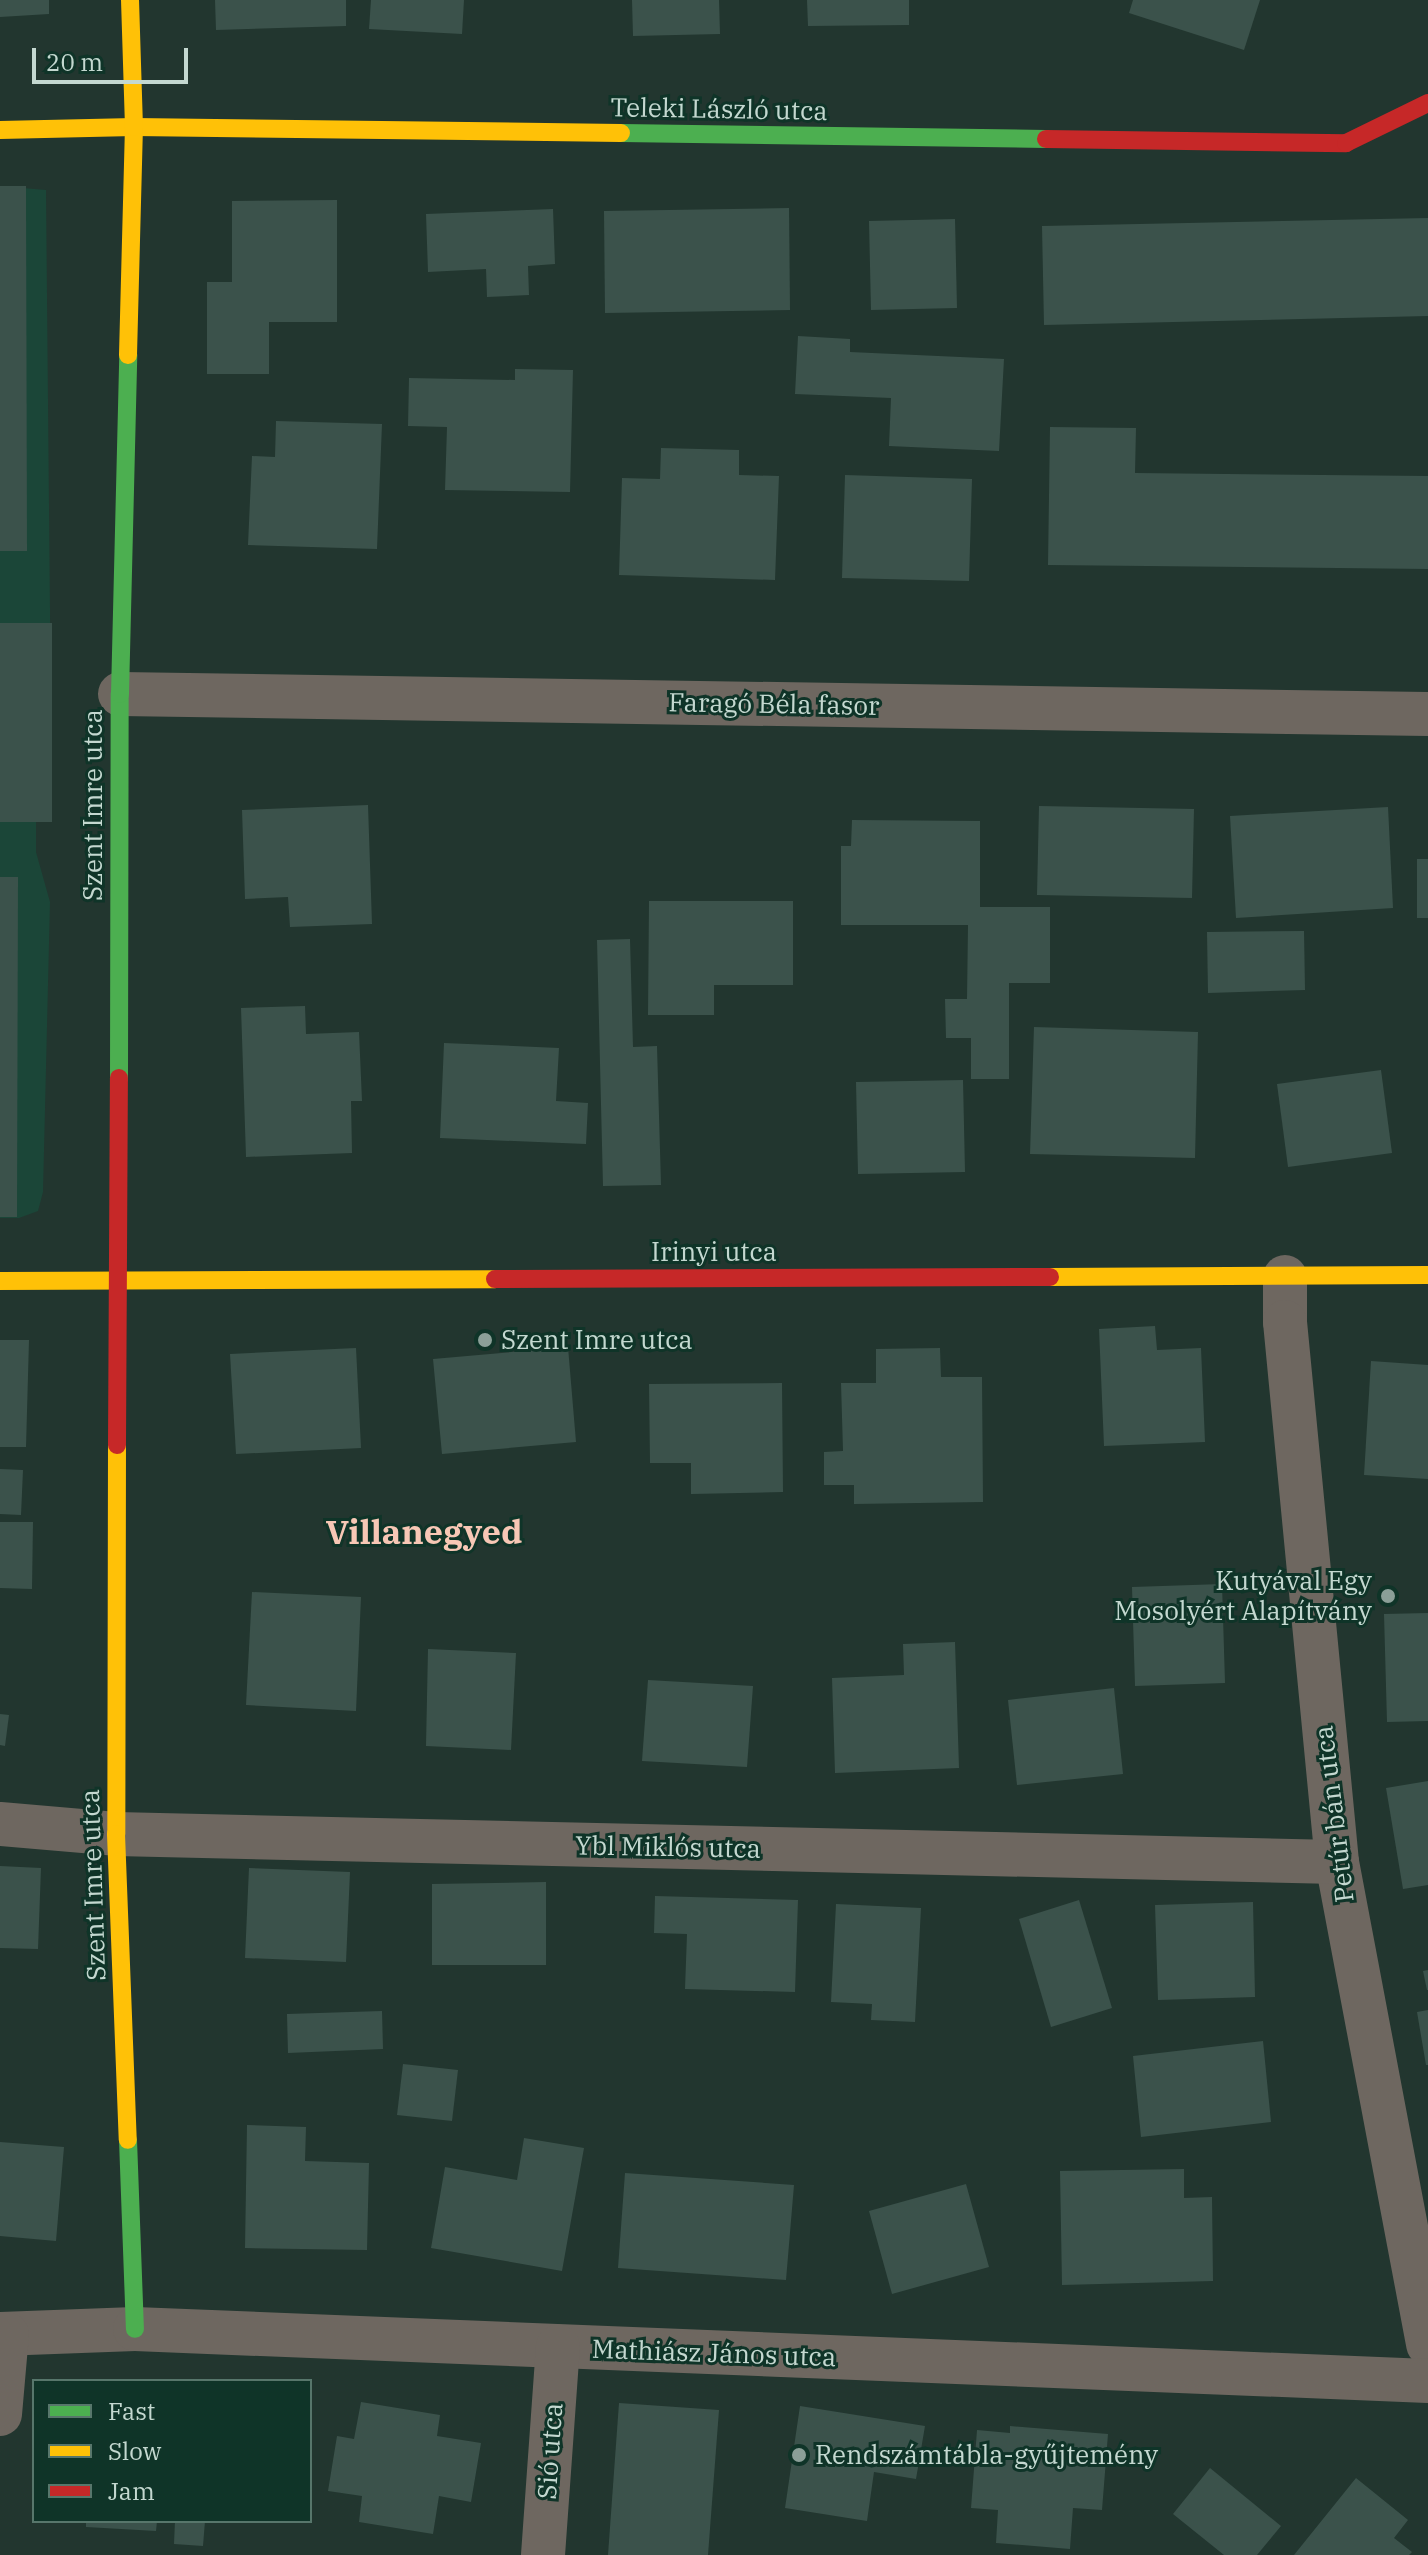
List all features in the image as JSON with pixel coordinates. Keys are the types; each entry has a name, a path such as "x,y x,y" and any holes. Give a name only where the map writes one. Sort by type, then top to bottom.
{"street":[{"name":"Szent Imre utca","path":"130,0 134,127 120,694 116,1834 135,2329"},
{"name":"Teleki László utca","path":"0,130 134,127 1346,143 1428,103"},
{"name":"Faragó Béla fasor","path":"120,694 1428,714"},
{"name":"Irinyi utca","path":"0,1281 1428,1275"},
{"name":"Petúr bán utca","path":"1285,1277 1285,1322 1337,1862 1428,2345"},
{"name":"Ybl Miklós utca","path":"0,1824 116,1834 1337,1862"},
{"name":"Mathiász János utca","path":"3,2334 135,2329 1428,2381"},
{"path":"0,2414 3,2334"},
{"name":"Sió utca","path":"543,2555 558,2347"}],"shaded area":[{"path":"0,186 46,190 52,821 36,822 36,852 50,902 43,1192 38,1211 19,1218 0,1218"}],"building":[{"path":"0,0 49,0 49,14 0,17"},
{"path":"215,0 346,0 346,26 216,30"},
{"path":"371,0 464,0 462,34 369,29"},
{"path":"632,0 719,0 720,34 633,36"},
{"path":"807,0 909,0 909,25 808,26"},
{"path":"1133,0 1260,0 1244,50 1129,13"},
{"path":"0,186 26,186 27,551 0,551"},
{"path":"337,200 337,322 269,322 269,374 207,374 207,282 232,282 232,201"},
{"path":"789,208 790,310 605,313 604,211"},
{"path":"553,209 555,264 528,266 529,295 487,297 486,269 428,272 426,214"},
{"path":"1428,218 1428,316 1044,325 1042,226"},
{"path":"955,219 957,308 871,310 869,221"},
{"path":"798,336 850,339 850,352 1004,359 999,451 889,446 891,398 795,394"},
{"path":"515,369 573,370 570,492 445,490 447,427 408,426 409,378 515,380"},
{"path":"276,421 382,424 377,549 248,545 252,456 275,457"},
{"path":"1050,427 1136,428 1135,473 1428,476 1428,569 1048,565"},
{"path":"661,448 739,450 739,475 779,476 775,580 619,575 622,478 660,479"},
{"path":"845,475 972,479 969,581 842,578"},
{"path":"0,623 52,623 52,822 0,822"},
{"path":"368,805 372,924 290,927 288,897 245,899 242,810"},
{"path":"1039,806 1194,809 1192,898 1037,895"},
{"path":"1388,807 1393,908 1236,918 1230,816"},
{"path":"852,820 980,821 980,907 1050,907 1050,983 1009,983 1009,1079 971,1079 971,1038 946,1038 945,999 967,999 968,925 841,925 841,846 851,846"},
{"path":"1417,859 1428,859 1428,918 1417,918"},
{"path":"0,877 18,877 17,1217 0,1217"},
{"path":"649,901 793,901 793,985 714,985 714,1015 648,1015"},
{"path":"1304,931 1305,990 1208,993 1207,932"},
{"path":"630,939 633,1047 657,1046 661,1185 603,1186 597,940"},
{"path":"305,1006 306,1034 359,1032 362,1101 351,1101 352,1153 246,1157 241,1008"},
{"path":"1034,1027 1198,1032 1195,1158 1030,1154"},
{"path":"444,1043 559,1048 556,1101 588,1103 586,1144 440,1138"},
{"path":"1381,1070 1392,1153 1288,1167 1277,1084"},
{"path":"963,1080 965,1172 858,1174 856,1082"},
{"path":"1155,1326 1157,1350 1201,1348 1205,1442 1104,1446 1099,1329"},
{"path":"0,1340 29,1340 26,1447 0,1447"},
{"path":"568,1347 576,1442 442,1454 433,1359"},
{"path":"356,1348 361,1448 236,1454 230,1354"},
{"path":"940,1348 941,1377 982,1377 983,1502 854,1504 854,1485 824,1485 824,1452 843,1451 841,1383 876,1383 876,1349"},
{"path":"1371,1361 1428,1365 1428,1479 1364,1475"},
{"path":"782,1383 783,1492 691,1494 691,1463 650,1463 649,1384"},
{"path":"0,1469 23,1470 21,1515 0,1514"},
{"path":"0,1522 33,1522 32,1589 0,1588"},
{"path":"1222,1584 1225,1683 1135,1686 1132,1587"},
{"path":"252,1592 361,1597 356,1711 246,1705"},
{"path":"1428,1613 1428,1721 1387,1722 1384,1614"},
{"path":"955,1642 959,1768 835,1773 832,1678 904,1675 903,1644"},
{"path":"428,1649 516,1653 511,1750 426,1746"},
{"path":"648,1680 753,1686 747,1767 642,1761"},
{"path":"1114,1688 1123,1774 1017,1785 1008,1700"},
{"path":"0,1714 9,1715 5,1746 0,1745"},
{"path":"1428,1781 1428,1885 1403,1889 1386,1788"},
{"path":"0,1866 41,1868 38,1949 0,1948"},
{"path":"249,1868 350,1872 346,1962 245,1958"},
{"path":"546,1882 546,1965 432,1965 432,1884"},
{"path":"655,1896 798,1900 795,1992 685,1989 687,1934 654,1933"},
{"path":"1079,1900 1112,2008 1051,2027 1019,1919"},
{"path":"1253,1902 1255,1997 1158,2000 1155,1905"},
{"path":"836,1904 921,1908 915,2022 871,2020 872,2004 831,2002"},
{"path":"1428,1970 1428,1990 1427,1990 1423,1971"},
{"path":"1428,2010 1428,2065 1426,2065 1417,2012"},
{"path":"382,2011 383,2049 288,2053 287,2014"},
{"path":"1263,2041 1271,2122 1141,2137 1133,2056"},
{"path":"403,2064 458,2070 452,2121 397,2115"},
{"path":"247,2125 306,2127 305,2161 369,2163 367,2250 245,2248"},
{"path":"524,2138 584,2148 562,2271 431,2248 445,2167 517,2180"},
{"path":"0,2142 64,2147 56,2241 0,2236"},
{"path":"1184,2169 1184,2198 1212,2197 1213,2281 1062,2285 1060,2171"},
{"path":"625,2173 794,2185 786,2280 618,2268"},
{"path":"966,2184 989,2267 892,2294 869,2211"},
{"path":"361,2402 440,2415 437,2436 481,2443 471,2502 439,2496 433,2534 359,2522 362,2496 328,2491 337,2436 354,2439"},
{"path":"619,2403 719,2410 708,2555 608,2555"},
{"path":"800,2406 925,2426 916,2479 874,2472 867,2521 785,2508"},
{"path":"1010,2426 1108,2434 1102,2510 1073,2508 1070,2549 996,2543 998,2510 971,2508 977,2430 1010,2433"},
{"path":"1210,2468 1281,2526 1257,2555 1224,2555 1173,2514"},
{"path":"1356,2478 1408,2520 1394,2538 1412,2552 1409,2555 1294,2555"},
{"path":"86,2523 157,2523 156,2531 86,2527"},
{"path":"175,2523 205,2523 203,2546 174,2544"}],"traffic: fast":[{"path":"621,133 1046,139"},
{"path":"119,1078 120,694 128,355"},
{"path":"128,2140 135,2329"}],"traffic: slow":[{"path":"128,355 134,127 130,0"},
{"path":"0,130 134,127 621,133"},
{"path":"1050,1277 1428,1275"},
{"path":"0,1281 495,1279"},
{"path":"117,1445 116,1834 128,2140"}],"traffic: jam":[{"path":"1046,139 1346,143 1428,103"},
{"path":"117,1445 119,1078"},
{"path":"495,1279 1050,1277"}],"place":[{"name":"Szent Imre utca","path":"485,1340"},
{"name":"Kutyával Egy Mosolyért Alapítvány","path":"1388,1596"},
{"name":"Rendszámtábla-gyűjtemény","path":"799,2455"}],"district":[{"name":"Villanegyed","path":"424,1532"}]}
